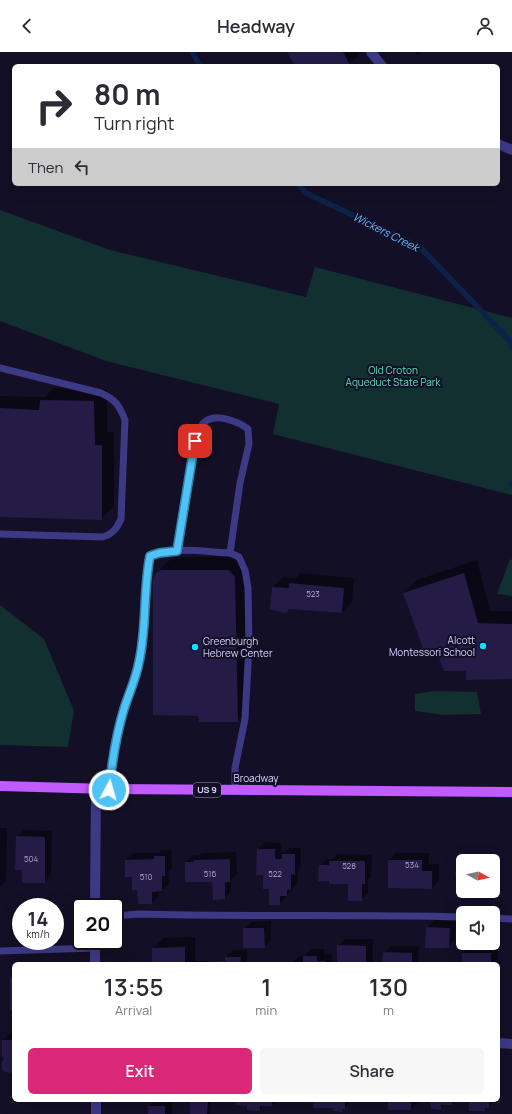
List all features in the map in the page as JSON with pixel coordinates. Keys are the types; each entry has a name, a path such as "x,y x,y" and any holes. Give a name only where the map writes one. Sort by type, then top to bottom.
{"main road":[{"name":"Broadway","path":"0,786 109,790 512,792"}],"street":[{"path":"371,52 380,64"},
{"path":"500,145 512,150"},
{"path":"95,898 96,789"},
{"path":"95,950 95,962"},
{"path":"500,1043 512,1044"},
{"path":"96,1102 96,1114"}],"lane":[{"path":"0,368 101,393 111,397 119,406 125,420 121,519 115,531 103,537 0,534"},
{"path":"177,551 195,441 200,427 206,420 220,418 240,423 248,429 249,444 240,483 230,553"},
{"path":"109,790 117,735 125,707 134,684 139,661 144,628 147,569 150,556 159,553 177,551 230,553 239,558 245,570 248,588 249,631 245,719 235,768 235,790"},
{"path":"124,915 138,914 329,916 402,915 456,917"},
{"path":"500,918 512,919"},
{"path":"0,951 72,946"}],"green space":[{"name":"Old Croton Aqueduct State Park","path":"0,210 110,250 306,297 315,267 512,318 512,495 273,434 279,404 106,361 0,321"},
{"path":"510,559 512,560 512,596 497,594"},
{"path":"0,605 44,639 74,711 68,747 0,745"},
{"path":"434,691 477,692 481,714 444,715 415,711 415,694"}],"building":[{"path":"287,52 343,52 349,64 294,64"},
{"path":"40,400 94,401 95,445 102,445 102,520 0,517 0,408 39,410"},
{"name":"Greenburgh Hebrew Center","path":"161,570 228,570 235,577 238,722 199,722 198,716 153,715 153,579 156,573"},
{"path":"464,573 478,623 512,624 512,679 466,680 466,671 444,671 436,650 425,654 403,593"},
{"path":"289,583 344,588 342,613 289,609 284,613 270,609 272,587 289,588"},
{"path":"16,836 45,837 45,883 22,883 22,870 15,870"},
{"path":"257,849 275,849 275,859 282,859 282,854 295,854 295,875 291,874 291,890 287,890 287,896 280,896 280,905 269,905 269,889 263,889 263,875 256,875"},
{"path":"154,856 165,856 165,876 162,876 162,891 152,892 152,904 138,904 137,890 132,890 132,877 125,877 125,860 154,859"},
{"path":"230,859 230,882 225,882 225,899 213,900 212,882 185,882 185,862 194,862 194,860"},
{"path":"388,860 422,860 422,871 432,871 432,889 388,888"},
{"path":"329,861 365,861 365,884 362,884 362,901 348,901 348,884 329,884 329,881 318,881 319,865 329,865"},
{"path":"426,927 450,928 449,948 425,948"},
{"path":"243,928 264,928 265,948 243,948"},
{"path":"337,945 366,946 366,962 337,962"},
{"path":"185,947 185,962 152,962 152,948"},
{"path":"383,952 412,953 412,962 382,962"},
{"path":"462,953 491,953 491,962 462,962"},
{"path":"303,956 317,956 317,961 325,961 325,962 303,962"},
{"path":"225,957 241,957 240,962 221,962 225,961"},
{"path":"10,977 12,977 12,1010 10,1010"},
{"path":"2,1040 12,1040 12,1072 10,1073 5,1072 2,1069 4,1057 2,1057"},
{"path":"190,1102 208,1102 207,1114 190,1114"},
{"path":"236,1102 272,1102 272,1106 260,1106 260,1111 247,1110 247,1106 235,1105"},
{"path":"314,1102 345,1102 345,1109 342,1109 342,1112 333,1111 333,1108 313,1108"},
{"path":"388,1102 411,1102 411,1110 388,1110"},
{"path":"430,1102 452,1102 452,1105 441,1105 441,1110 431,1109"},
{"path":"469,1102 489,1102 489,1108 485,1108 485,1111 469,1111"},
{"path":"148,1106 165,1106 165,1114 148,1114"}],"waterway":[{"name":"Wickers Creek","path":"192,52 199,64"},
{"name":"Wickers Creek","path":"300,186 306,193 420,247 512,343 512,347"}],"place":[{"name":"Alcott Montessori School","path":"483,646"},
{"name":"Greenburgh Hebrew Center","path":"195,647"}],"route":[{"path":"109,790 117,735 125,707 134,684 139,661 144,628 147,569 150,556 159,553 177,551 195,441"}]}
